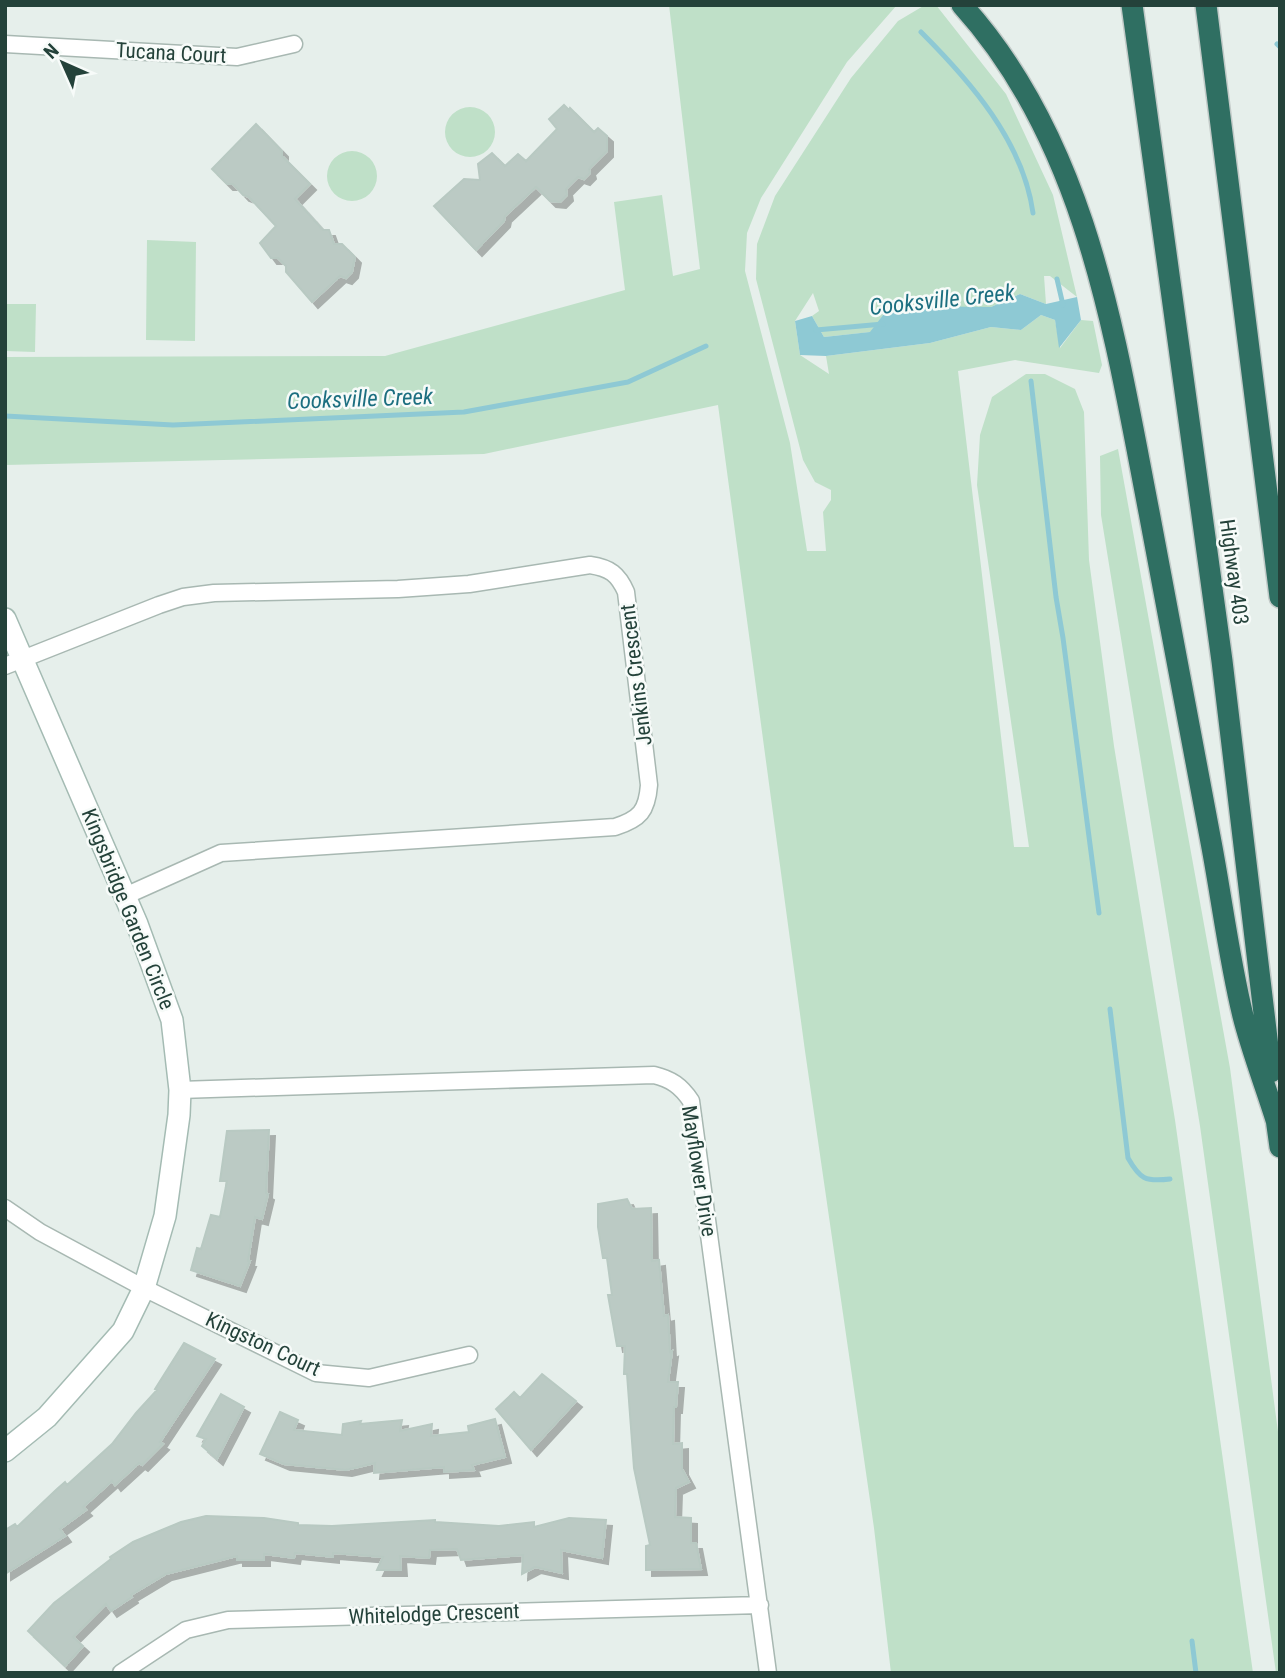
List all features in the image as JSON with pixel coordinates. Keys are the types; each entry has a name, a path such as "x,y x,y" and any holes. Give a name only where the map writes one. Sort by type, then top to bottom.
{"highway":[{"path":"961,5 1005,61 1038,118 1072,190 1103,293 1122,371 1243,1016 1277,1123"},
{"name":"Highway 403","path":"1132,5 1222,661 1280,1147"},
{"name":"Highway 403","path":"1206,5 1280,597"}],"street":[{"name":"Tucana Court","path":"5,44 237,57 294,44"},
{"name":"Jenkins Crescent","path":"15,663 159,605 183,597 214,593 398,589 469,584 590,565 606,568 619,578 626,592 649,785 648,801 640,814 630,822 615,827 221,853 125,896"},
{"name":"Kingsbridge Garden Circle","path":"5,620 15,663 125,896 172,1020 180,1090 165,1216 144,1288 123,1331 47,1417 5,1451"},
{"name":"Mayflower Drive","path":"180,1090 654,1075 677,1084 691,1101 768,1673"},
{"name":"Kingston Court","path":"5,1208 40,1232 144,1288 316,1373 369,1378 469,1355"},
{"name":"Whitelodge Crescent","path":"121,1673 186,1630 228,1620 760,1605"}],"green space":[{"path":"669,5 897,5 847,62 761,198 747,233 745,271 790,443 807,551 826,551 823,512 831,500 831,490 815,482 803,460 756,279 757,244 775,196 851,78 898,21 925,5 936,5 1006,94 1053,195 1077,297 1050,276 1044,276 1046,304 1020,294 991,307 883,315 871,332 824,337 812,316 819,311 813,293 795,321 800,355 829,374 826,356 930,343 991,327 1021,330 1041,315 1055,320 1060,348 1081,320 1093,321 1102,365 1099,373 1015,360 958,371 1014,847 1029,847 977,485 980,435 992,397 1026,374 1045,374 1075,389 1084,412 1089,560 1114,746 1175,1120 1253,1673 891,1673 874,1528 805,1051 718,405 484,454 5,465 5,357 385,356 625,290 614,202 662,195 673,276 700,269"},
{"path":"470,107 488,114 495,132 488,150 470,157 452,150 445,132 452,114"},
{"path":"352,151 370,158 377,176 370,194 352,201 334,194 327,176 334,158"},
{"path":"147,240 196,242 195,341 146,340"},
{"path":"5,304 36,304 35,352 5,351"},
{"path":"1118,449 1230,1068 1280,1447 1280,1673 1276,1673 1200,1126 1101,515 1100,456"}],"water":[{"path":"1020,294 1046,304 1077,297 1081,320 1059,348 1055,320 1041,315 1021,330 991,327 930,343 826,356 800,355 795,321 812,316 824,337 870,332 883,315 899,306 991,307"}],"building":[{"path":"564,105 594,132 598,128 607,136 607,151 589,169 590,173 584,179 578,177 566,189 567,195 560,202 550,201 536,187 505,216 504,221 476,250 434,206 464,179 480,180 478,164 492,153 505,166 518,154 526,161 557,129 549,119"},
{"path":"256,124 310,184 295,199 323,230 329,230 334,244 342,244 355,257 352,272 346,278 340,276 312,302 286,272 286,266 278,258 271,258 260,243 276,226 249,197 243,195 233,184 227,184 212,169"},
{"path":"269,1130 268,1194 262,1219 255,1217 250,1261 240,1286 191,1270 197,1248 201,1249 211,1215 220,1217 227,1181 220,1181 227,1131"},
{"path":"627,1199 632,1209 651,1208 652,1261 659,1260 664,1316 668,1315 670,1352 672,1351 668,1382 678,1382 673,1444 682,1443 682,1469 689,1482 676,1488 675,1517 691,1518 691,1543 696,1543 701,1569 646,1570 646,1546 650,1545 634,1468 627,1374 624,1374 625,1346 617,1346 608,1295 612,1295 607,1258 603,1258 598,1227 598,1204"},
{"path":"184,1343 215,1359 160,1442 163,1444 142,1465 139,1463 115,1485 112,1481 83,1507 86,1510 60,1529 65,1536 5,1574 5,1530 15,1524 17,1527 65,1482 67,1485 112,1444 157,1390 155,1389"},
{"path":"542,1374 576,1401 531,1450 496,1409 514,1392 520,1398"},
{"path":"221,1394 244,1407 217,1459 202,1446 206,1439 197,1436"},
{"path":"280,1412 298,1420 294,1430 342,1435 343,1424 361,1421 360,1424 402,1420 400,1431 432,1424 431,1436 469,1432 468,1426 495,1419 505,1457 472,1465 474,1470 444,1472 444,1467 374,1473 375,1463 346,1470 284,1464 260,1454"},
{"path":"206,1516 264,1518 298,1525 332,1526 435,1520 499,1526 534,1522 534,1527 569,1518 606,1520 602,1558 561,1550 562,1573 535,1567 522,1574 523,1555 461,1560 457,1549 430,1550 429,1558 400,1556 401,1570 377,1570 383,1557 333,1553 333,1557 295,1553 294,1558 264,1554 264,1560 237,1560 237,1556 166,1574 131,1595 132,1597 111,1611 106,1604 73,1637 83,1646 65,1666 28,1631 54,1603 111,1559 110,1557 133,1542 181,1522"}],"waterway":[{"path":"921,32 958,71 992,114 1018,161 1033,213"},
{"path":"1277,44 1280,47"},
{"path":"1057,279 1063,305"},
{"name":"Cooksville Creek","path":"816,330 883,324"},
{"name":"Cooksville Creek","path":"5,416 173,425 464,412 628,382 706,346"},
{"path":"1031,381 1056,597 1099,913"},
{"path":"1110,1009 1128,1158 1140,1175 1155,1180 1170,1179"},
{"path":"1192,1641 1196,1673"}]}
